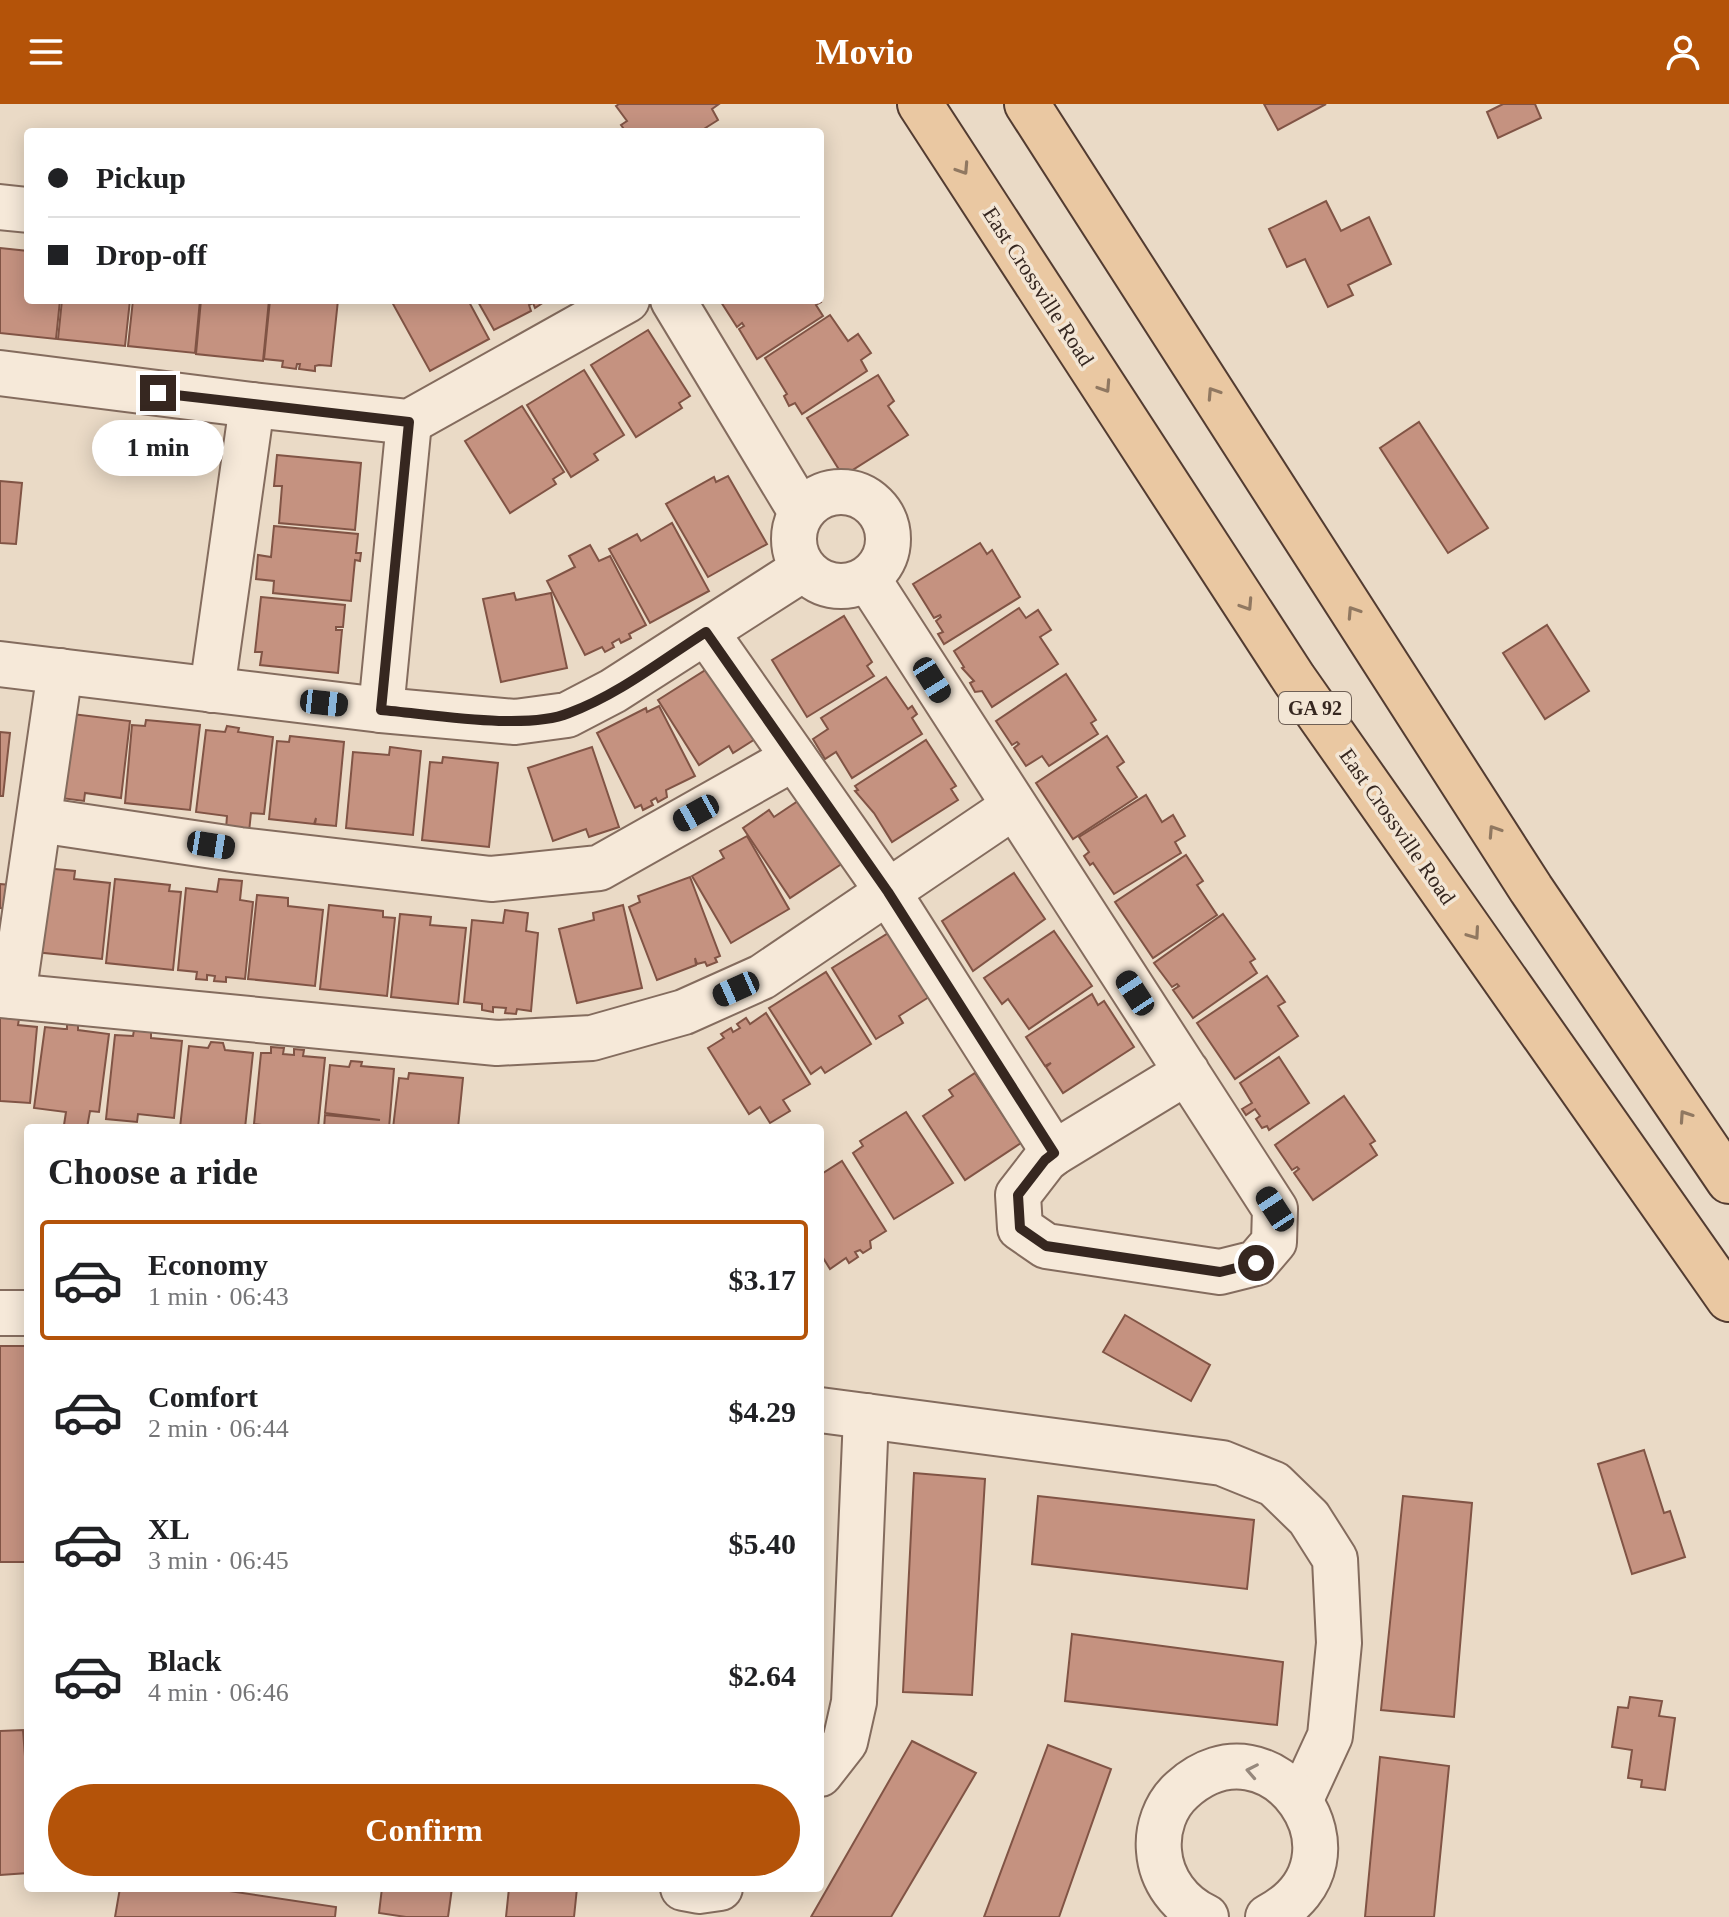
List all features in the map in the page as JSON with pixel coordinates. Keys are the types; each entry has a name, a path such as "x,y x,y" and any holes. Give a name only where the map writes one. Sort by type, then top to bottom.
{"main road":[{"name":"East Crossville Road","path":"920,104 1294,679 1729,1299"},
{"path":"1027,104 1531,889 1729,1181"}],"street":[{"path":"0,207 24,210"},
{"path":"0,373 409,422 620,304"},
{"path":"675,304 801,512"},
{"path":"212,690 252,405"},
{"path":"381,710 409,422"},
{"path":"830,492 861,496 875,506 884,519 888,535 887,551 880,567 868,579 852,586 836,587 815,580 803,569 795,554 794,528 801,512 815,499 830,492"},
{"path":"0,664 381,710 515,722 567,715 613,691 803,569"},
{"path":"868,579 1013,807 1187,1072 1275,1209 1274,1242 1256,1263 1220,1272 1046,1246 1020,1228 1018,1195 1045,1160 1187,1072"},
{"path":"706,632 888,892 1054,1153"},
{"path":"60,671 39,820 6,995 497,1043 592,1038 684,1012 762,977 1013,807"},
{"path":"39,820 240,850 491,879 599,868 794,758"},
{"path":"0,1313 24,1313"},
{"path":"824,1411 1222,1463 1274,1484 1309,1518 1335,1559 1339,1643 1330,1736 1301,1799"},
{"path":"824,1769 845,1742 854,1702 866,1416"},
{"path":"1206,1917 1185,1905 1171,1889 1162,1870 1158,1850 1160,1830 1166,1811 1192,1781 1230,1767 1250,1768 1269,1774 1287,1785 1301,1799 1311,1818 1315,1838 1314,1859 1308,1879 1297,1896 1282,1910 1268,1917"}],"building":[{"path":"719,104 712,109 718,120 705,128 623,128 621,125 627,121 616,106"},
{"path":"1264,104 1326,104 1278,130"},
{"path":"1503,104 1535,104 1541,118 1498,138 1487,112"},
{"path":"1326,201 1341,231 1369,217 1391,264 1348,285 1353,295 1328,307 1305,259 1287,267 1269,229"},
{"path":"0,248 24,251 24,304 60,304 56,339 0,333"},
{"path":"62,304 130,304 125,346 58,339"},
{"path":"133,304 200,304 195,353 128,346"},
{"path":"201,304 269,304 263,361 196,354"},
{"path":"270,304 338,304 331,366 315,366 315,371 299,369 300,364 296,369 282,367 283,361 264,359"},
{"path":"393,304 470,304 489,339 430,371"},
{"path":"479,304 531,304 531,311 494,330"},
{"path":"722,304 818,304 823,316 757,359 739,329 744,326 742,323 737,327"},
{"path":"830,315 848,341 858,334 871,353 861,360 867,371 802,414 795,403 789,406 784,396 787,394 765,358"},
{"path":"648,330 690,396 679,403 682,408 636,437 591,365"},
{"path":"584,370 624,435 594,454 598,460 571,477 527,405"},
{"path":"878,375 894,401 888,406 908,435 843,476 807,418"},
{"path":"522,406 564,472 553,479 556,484 510,513 465,441"},
{"path":"1419,422 1488,528 1448,553 1380,448"},
{"path":"277,455 361,463 355,530 279,523 282,486 274,486"},
{"path":"728,476 767,544 708,577 666,504 714,477 716,482"},
{"path":"0,481 22,483 16,544 0,543"},
{"path":"672,523 709,591 650,623 609,549 637,534 641,541"},
{"path":"274,526 358,534 356,553 361,553 360,561 355,560 351,601 273,593 274,581 256,579 258,555 271,557"},
{"path":"980,543 987,554 992,550 1020,597 944,644 938,634 943,632 936,621 940,615 934,618 913,584"},
{"path":"590,545 599,561 610,556 646,625 629,634 631,638 612,643 614,647 605,652 602,647 585,655 547,581 575,567 569,556"},
{"path":"514,593 516,600 551,593 567,668 501,682 483,599"},
{"path":"261,597 345,605 343,627 336,627 336,630 342,630 338,673 260,665 262,652 255,652"},
{"path":"1019,608 1026,618 1038,610 1051,630 1040,637 1058,664 992,707 982,691 975,692 970,683 974,681 962,668 954,651"},
{"path":"844,616 872,662 867,666 874,676 807,717 772,660"},
{"path":"1547,625 1589,691 1545,719 1503,653"},
{"path":"715,664 760,736 733,753 729,746 699,765 658,700"},
{"path":"1066,674 1096,720 1091,723 1098,734 1049,766 1042,756 1026,766 1014,748 1019,744 1012,745 996,721"},
{"path":"886,677 908,709 912,706 917,714 912,718 922,734 852,778 836,752 825,759 813,739 828,729 821,718"},
{"path":"659,706 695,776 666,790 667,797 658,802 656,798 651,801 653,805 643,810 641,805 635,808 597,733 646,708 647,712"},
{"path":"64,713 130,721 121,798 85,793 84,801 53,797"},
{"path":"146,720 200,725 190,810 125,803 132,725 145,726"},
{"path":"227,726 239,728 238,732 273,737 264,814 251,813 249,832 226,829 227,816 196,812 206,730 225,732"},
{"path":"0,732 10,733 3,796 0,796"},
{"path":"290,736 344,742 336,826 315,824 316,818 314,824 269,819 277,741 289,742"},
{"path":"1107,736 1124,762 1117,767 1137,797 1073,839 1036,783"},
{"path":"926,740 956,786 951,789 958,800 892,842 874,813 855,791 858,790 855,786"},
{"path":"390,747 421,751 413,835 346,828 353,752 389,755"},
{"path":"592,747 619,827 589,837 586,829 553,841 528,768"},
{"path":"443,757 498,763 489,847 422,840 430,762 442,763"},
{"path":"1146,795 1162,822 1173,815 1185,836 1175,842 1181,853 1114,894 1093,863 1090,865 1084,856 1089,852 1079,837"},
{"path":"804,797 846,861 790,898 743,828 769,810 774,817"},
{"path":"747,836 789,909 731,943 692,876 724,858 720,851"},
{"path":"1186,855 1203,881 1197,885 1217,915 1153,958 1115,902"},
{"path":"44,868 75,871 74,879 110,883 102,959 35,952"},
{"path":"1014,873 1045,919 973,971 942,921"},
{"path":"690,877 720,956 715,958 717,962 707,966 705,962 697,964 695,958 696,965 657,980 629,907 640,902 638,896"},
{"path":"115,879 170,885 169,891 181,892 173,970 106,963"},
{"path":"219,879 242,881 240,900 253,902 245,979 226,977 226,982 214,981 215,976 207,975 207,980 196,979 197,972 178,970 186,888 217,892"},
{"path":"0,884 11,885 9,909 0,908"},
{"path":"257,895 288,898 288,906 323,910 315,986 248,979"},
{"path":"329,905 383,911 383,917 395,918 387,996 320,989"},
{"path":"623,905 642,988 577,1003 559,929 594,920 593,913"},
{"path":"505,910 528,913 526,931 538,933 531,1011 517,1009 516,1014 505,1013 506,1008 493,1007 493,1012 482,1010 482,1004 464,1002 472,920 503,923"},
{"path":"400,914 431,917 430,925 466,928 458,1004 391,997"},
{"path":"1223,914 1255,959 1250,962 1257,973 1193,1018 1173,990 1179,986 1172,987 1154,963"},
{"path":"1054,931 1092,986 1029,1029 1008,999 1002,1004 984,978"},
{"path":"890,932 929,997 899,1016 903,1023 876,1039 832,968"},
{"path":"826,972 871,1044 825,1073 821,1067 811,1074 769,1008"},
{"path":"1267,976 1285,1002 1278,1006 1298,1036 1235,1079 1197,1023"},
{"path":"1092,994 1098,1005 1104,1001 1134,1047 1063,1093 1046,1067 1051,1063 1045,1066 1026,1037"},
{"path":"766,1013 810,1084 783,1100 790,1111 770,1123 760,1107 749,1114 708,1048 724,1038 721,1034 731,1028 733,1032 740,1028 737,1024 746,1018 750,1024"},
{"path":"0,1017 19,1019 18,1025 37,1027 30,1103 0,1101"},
{"path":"67,1024 78,1025 78,1030 109,1034 99,1112 90,1111 88,1124 64,1124 66,1112 34,1108 45,1027 67,1029"},
{"path":"134,1030 151,1032 151,1038 182,1041 174,1118 138,1114 137,1122 106,1119 115,1035 133,1036"},
{"path":"211,1042 223,1043 225,1050 253,1053 245,1124 180,1124 189,1046 208,1048"},
{"path":"271,1047 284,1048 283,1054 294,1055 294,1049 304,1050 303,1056 325,1058 318,1124 254,1124 261,1053 271,1053"},
{"path":"1279,1057 1309,1103 1269,1130 1267,1126 1262,1128 1256,1119 1260,1116 1255,1109 1246,1115 1242,1109 1252,1103 1240,1083"},
{"path":"351,1061 362,1062 361,1066 394,1069 389,1124 324,1124 325,1115 380,1120 325,1113 330,1065 349,1067"},
{"path":"409,1073 463,1078 458,1124 393,1124 399,1078 408,1079"},
{"path":"975,1073 1021,1143 965,1180 923,1116 953,1096 949,1090"},
{"path":"1344,1096 1375,1141 1370,1144 1377,1155 1313,1200 1294,1173 1299,1169 1292,1170 1275,1145"},
{"path":"906,1112 953,1183 894,1219 853,1153 863,1146 860,1141"},
{"path":"842,1161 886,1231 870,1241 871,1248 863,1253 860,1250 855,1252 858,1257 849,1263 846,1258 830,1269 824,1259 824,1172"},
{"path":"1125,1315 1210,1365 1191,1401 1103,1352"},
{"path":"0,1346 24,1346 24,1562 0,1562"},
{"path":"1644,1450 1664,1513 1670,1511 1685,1557 1632,1574 1598,1464"},
{"path":"914,1473 985,1479 972,1695 903,1692"},
{"path":"1038,1496 1254,1520 1247,1589 1032,1564"},
{"path":"1403,1496 1472,1503 1454,1717 1381,1710"},
{"path":"1072,1634 1283,1662 1277,1725 1065,1701"},
{"path":"1630,1697 1662,1701 1659,1716 1675,1718 1665,1790 1641,1787 1642,1780 1628,1778 1632,1750 1612,1747 1618,1707 1628,1708"},
{"path":"23,1730 24,1873 0,1875 0,1731"},
{"path":"912,1741 976,1773 891,1917 811,1917"},
{"path":"1048,1745 1111,1769 1059,1917 984,1917"},
{"path":"1380,1757 1449,1766 1434,1917 1365,1917"},
{"path":"119,1892 236,1892 336,1907 335,1917 115,1917"},
{"path":"382,1892 451,1892 448,1917 406,1917 379,1913"},
{"path":"509,1892 577,1892 574,1917 506,1917"}],"route":[{"path":"158,393 409,422 381,710 515,722 567,715 613,691 706,632 888,892 1054,1153 1018,1195 1020,1228 1046,1246 1220,1272 1256,1263"}]}
